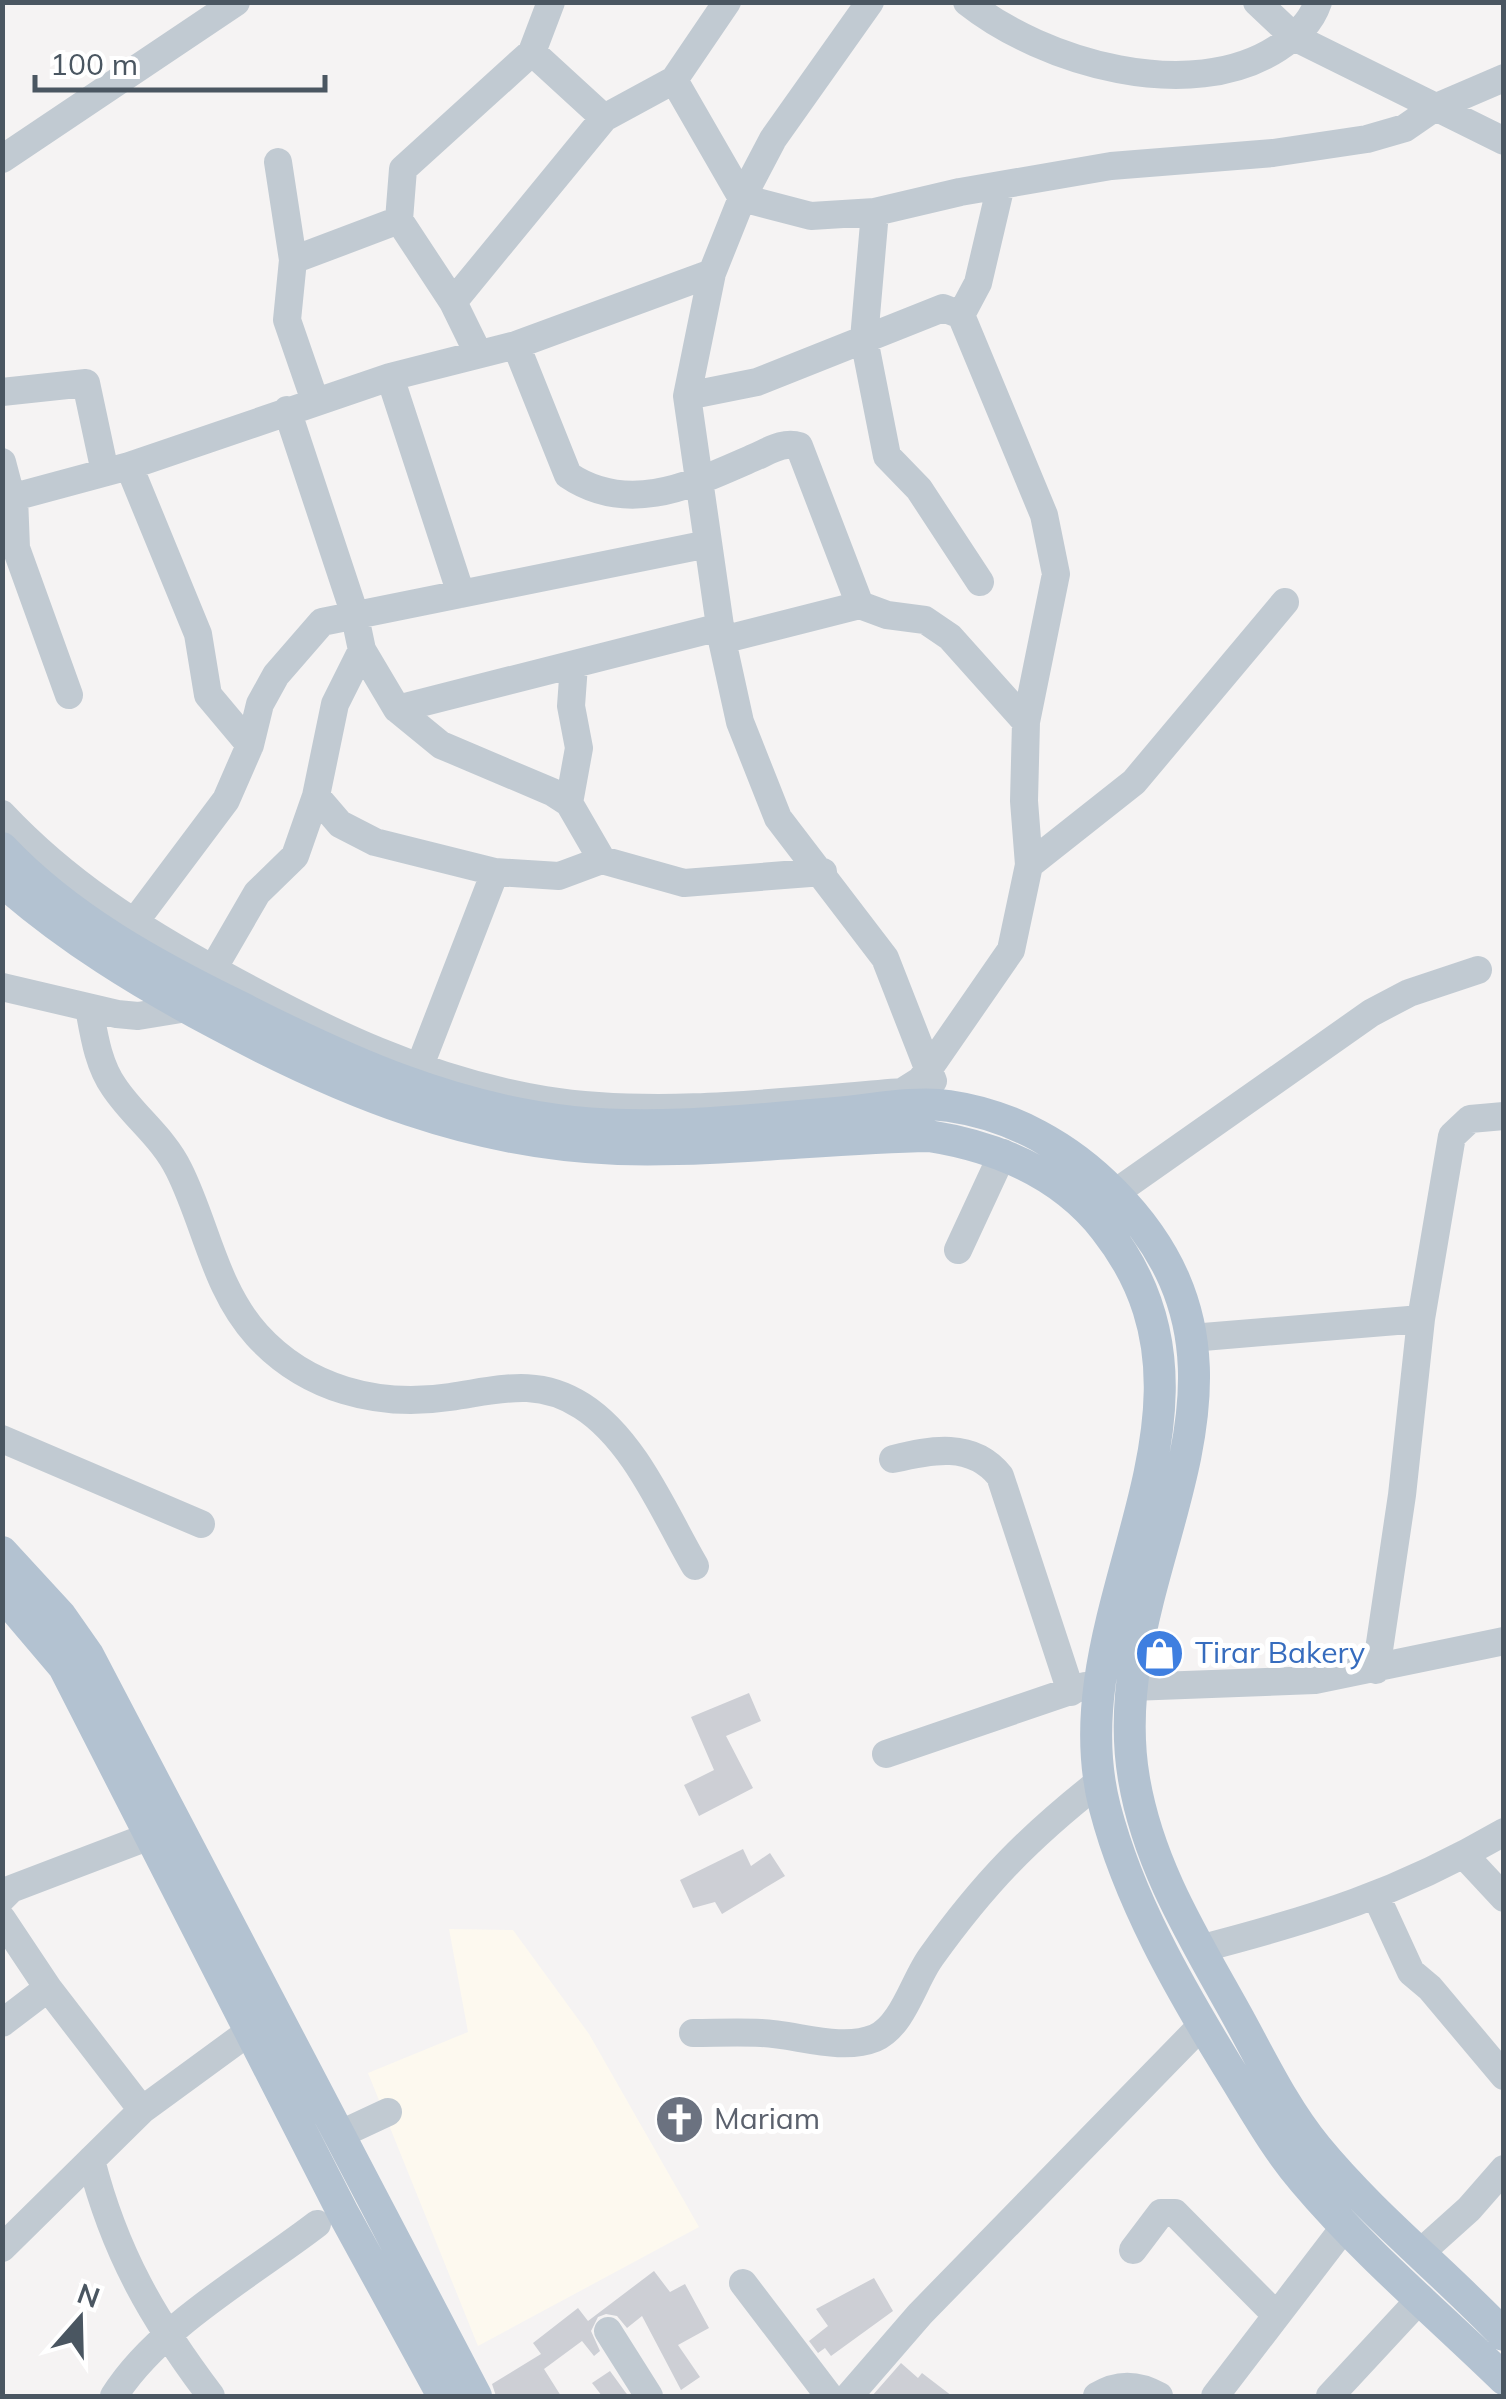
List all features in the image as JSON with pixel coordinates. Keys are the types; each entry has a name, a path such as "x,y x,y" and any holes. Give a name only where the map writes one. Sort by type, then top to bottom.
{"main road":[{"path":"2,848 70,908 283,1044 399,1109 506,1138 574,1146 672,1149 929,1136 1065,1152 1115,1193 1164,1260 1180,1296 1190,1338 1193,1423 1139,1636 1101,1686"},
{"path":"2,881 83,945 200,988"},
{"path":"283,1044 440,1096 575,1122 676,1126 942,1105 1016,1148 1074,1195 1121,1250 1146,1300 1160,1350 1158,1442 1113,1609 1101,1686 1099,1782 1107,1815 1141,1908 1202,2025 1277,2147 1346,2225 1504,2379"},
{"path":"2,1552 60,1614 150,1836 443,2396"},
{"path":"2,1594 76,1661 350,2148 476,2396"},
{"path":"1101,1686 1130,1738 1140,1804 1159,1873 1299,2126 1365,2201 1499,2322"},
{"path":"1107,1815 1140,1804"},
{"path":"328,2180 350,2148"}],"street":[{"path":"2,159 236,2"},
{"path":"478,354 453,302 399,220 400,177 409,161 532,52 551,2"},
{"path":"453,302 604,118 674,80 727,2"},
{"path":"967,2 1015,35 1054,50 1156,75 1225,72 1252,64 1294,38 1318,2"},
{"path":"1257,2 1294,38 1504,142"},
{"path":"862,5 773,138 742,198 712,273 687,396 721,634 740,722 778,818 885,958 942,1105"},
{"path":"532,52 604,118"},
{"path":"674,80 742,198 811,216 875,212 1111,166 1366,139 1405,128 1434,108 1504,78"},
{"path":"278,162 292,260 286,320 315,402"},
{"path":"962,315 978,284 1000,186"},
{"path":"875,212 864,339 887,456 918,489 980,582"},
{"path":"292,260 399,220"},
{"path":"12,500 390,377 516,345 712,273"},
{"path":"687,396 756,382 943,308 962,315 1044,515 1056,574 1026,722 1024,801 1029,866 1004,966 928,1071 902,1092"},
{"path":"516,345 568,475 591,486 648,497 700,481 779,446 799,446 860,606"},
{"path":"390,377 461,594"},
{"path":"2,392 86,384 117,468 198,634 208,694 250,745"},
{"path":"287,410 354,612 362,650 397,710 441,745 552,792 569,803 602,860"},
{"path":"2,462 12,500 9,550 69,696"},
{"path":"133,924 226,800 250,745 260,704 276,674 322,622 354,612 708,544"},
{"path":"1029,866 1134,782 1285,602"},
{"path":"397,710 574,664 860,606 887,615 926,620 941,630 1026,722"},
{"path":"2,987 138,1016 200,988 257,894 295,856 316,796 332,714 362,650"},
{"path":"569,803 578,748 571,706 574,664"},
{"path":"316,796 340,824 375,842 495,872 559,876 602,860 684,882 823,872"},
{"path":"2,814 58,870 133,924 200,988 335,1034 419,1068 494,1090 601,1105 902,1092 942,1105"},
{"path":"419,1068 495,872"},
{"path":"1115,1193 1370,1014 1410,993 1478,970"},
{"path":"89,1008 97,1047 115,1089 145,1120 175,1162 238,1311 281,1358 308,1378 362,1395 445,1398 518,1386 562,1395 606,1425 628,1452 696,1566"},
{"path":"1376,1670 1402,1495 1421,1319 1452,1136 1470,1118 1504,1116"},
{"path":"958,1250 1016,1148"},
{"path":"1190,1338 1421,1319"},
{"path":"2,1439 201,1524"},
{"path":"893,1459 934,1449 970,1453 1000,1476 1101,1686"},
{"path":"886,1754 1101,1686 1253,1685 1376,1670 1504,1640"},
{"path":"692,2033 764,2033 821,2040 878,2037 992,1876 1036,1831 1099,1782"},
{"path":"1199,1948 1377,1898 1504,1832"},
{"path":"2,1898 11,1889 150,1836"},
{"path":"1464,1855 1504,1898"},
{"path":"1377,1898 1411,1972 1430,1988 1504,2076"},
{"path":"2,1919 48,1988 142,2110"},
{"path":"2,2023 48,1988"},
{"path":"849,2396 920,2314 1202,2025"},
{"path":"2,2248 142,2110 250,2031"},
{"path":"350,2148 388,2112"},
{"path":"92,2160 108,2224 167,2337 212,2396"},
{"path":"1420,2253 1469,2209 1504,2169"},
{"path":"1133,2250 1161,2212 1175,2214 1275,2314"},
{"path":"114,2396 130,2369 167,2337 317,2224"},
{"path":"1215,2396 1346,2225"},
{"path":"742,2284 828,2396"},
{"path":"1330,2396 1421,2298"},
{"path":"608,2331 649,2396"},
{"path":"1097,2396 1109,2389 1132,2386 1159,2396"}],"shaded area":[{"path":"449,1929 513,1930 589,2034 699,2227 478,2346 368,2073 468,2032"}],"building":[{"path":"749,1693 761,1721 726,1736 753,1788 699,1816 684,1785 714,1770 691,1717"},
{"path":"743,1849 751,1866 770,1853 785,1876 722,1914 715,1902 693,1908 680,1880"},
{"path":"654,2271 670,2292 685,2284 709,2328 678,2345 700,2377 681,2390 642,2316 627,2328 617,2316 606,2314 598,2317 591,2331 600,2351 594,2356 582,2341 544,2369 561,2396 496,2396 492,2384 541,2354 533,2343 578,2308 588,2321"},
{"path":"874,2278 893,2311 831,2356 825,2348 818,2353 809,2341 828,2326 816,2309"},
{"path":"901,2363 918,2378 922,2373 952,2396 872,2396"},
{"path":"610,2371 629,2396 602,2396 592,2383"}],"place":[{"name":"Tirar Bakery","path":"1160,1653"},
{"name":"Mariam","path":"679,2119"}]}
